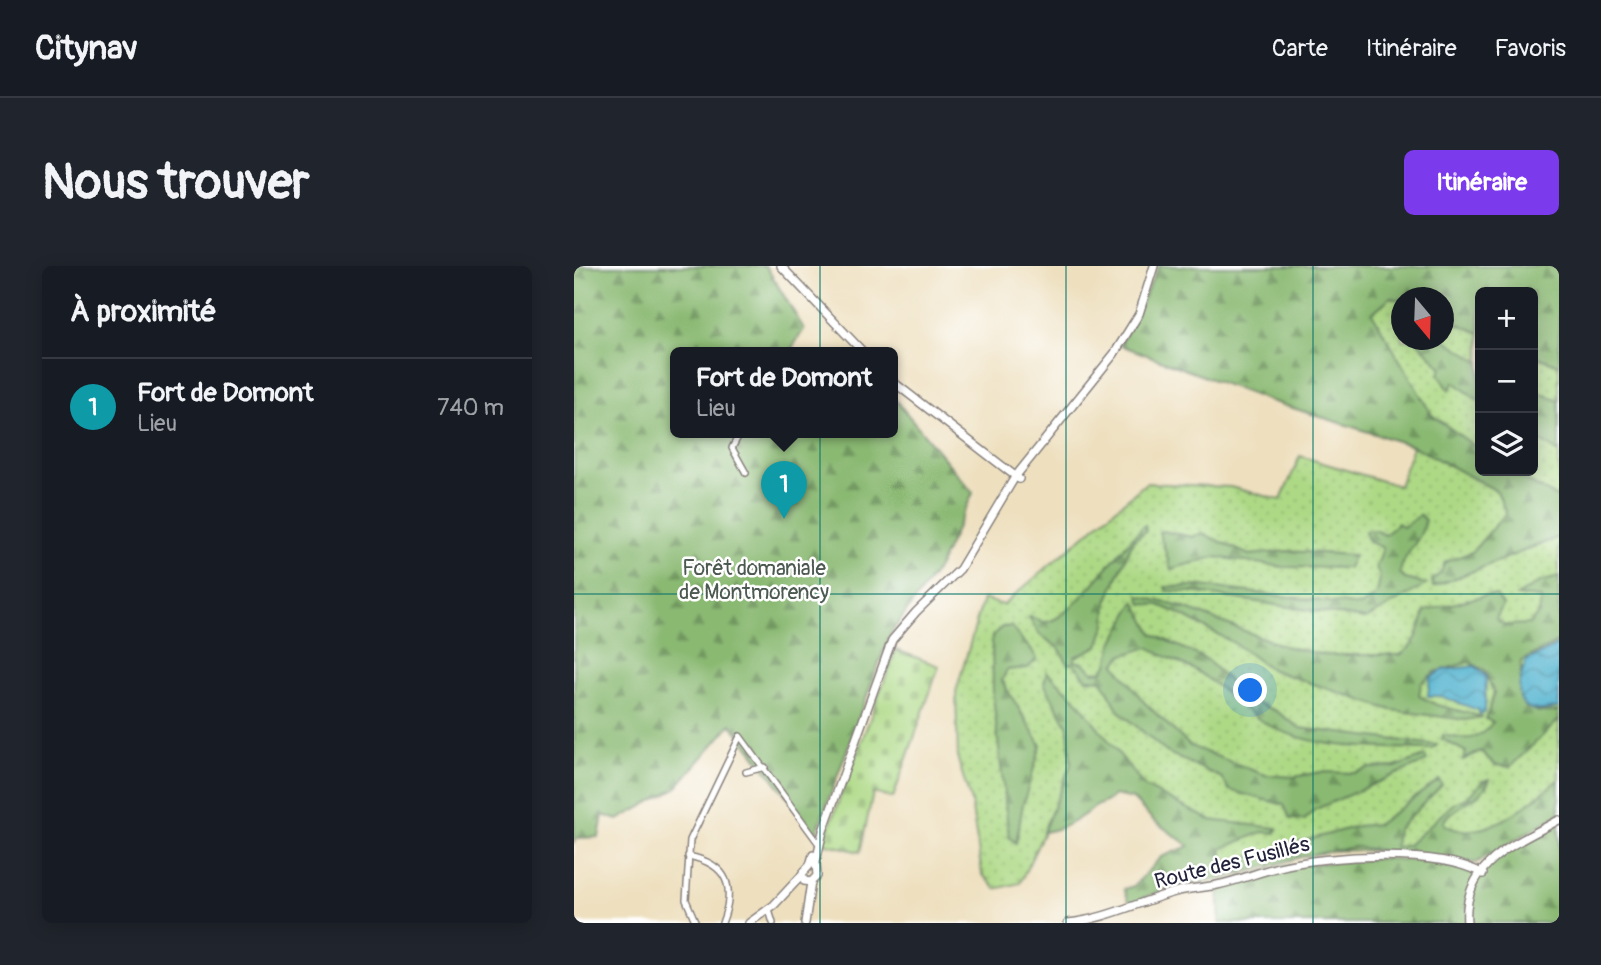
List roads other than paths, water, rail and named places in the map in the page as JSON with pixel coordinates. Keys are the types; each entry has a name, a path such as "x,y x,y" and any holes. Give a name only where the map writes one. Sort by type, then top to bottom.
{"main road":[{"path":"781,266 858,347"},
{"path":"805,923 806,877 892,640 960,569 1017,478 1128,334 1144,302 1154,266"},
{"path":"898,386 1017,478"},
{"path":"1466,920 1482,873 1489,861 1506,848 1559,820"},
{"path":"1482,873 1502,855 1534,834"},
{"path":"806,877 816,878 819,842"},
{"name":"Route des Fusillés","path":"1068,923 1093,920 1173,893 1218,885 1305,862 1382,858 1462,864 1482,873"},
{"path":"1462,864 1473,865 1489,861"},
{"path":"1473,865 1482,873"},
{"path":"750,923 759,920 795,884 816,872"}],"street":[{"path":"737,438 732,448 746,474"},
{"path":"696,923 686,900 688,856 695,827 740,736 819,842"},
{"path":"746,772 765,767"},
{"path":"688,856 718,868 726,880 730,899 722,923"},
{"path":"769,910 773,923"}],"water":[{"path":"1559,644 1559,707 1534,710 1526,707 1519,694 1526,661"},
{"path":"1475,666 1486,676 1485,712 1480,714 1478,710 1440,696 1428,696 1430,678 1443,670"}],"place":[{"name":"Fort de Domont","path":"784,519"}],"park label":[{"name":"Forêt domaniale de Montmorency","path":"754,580"}]}
